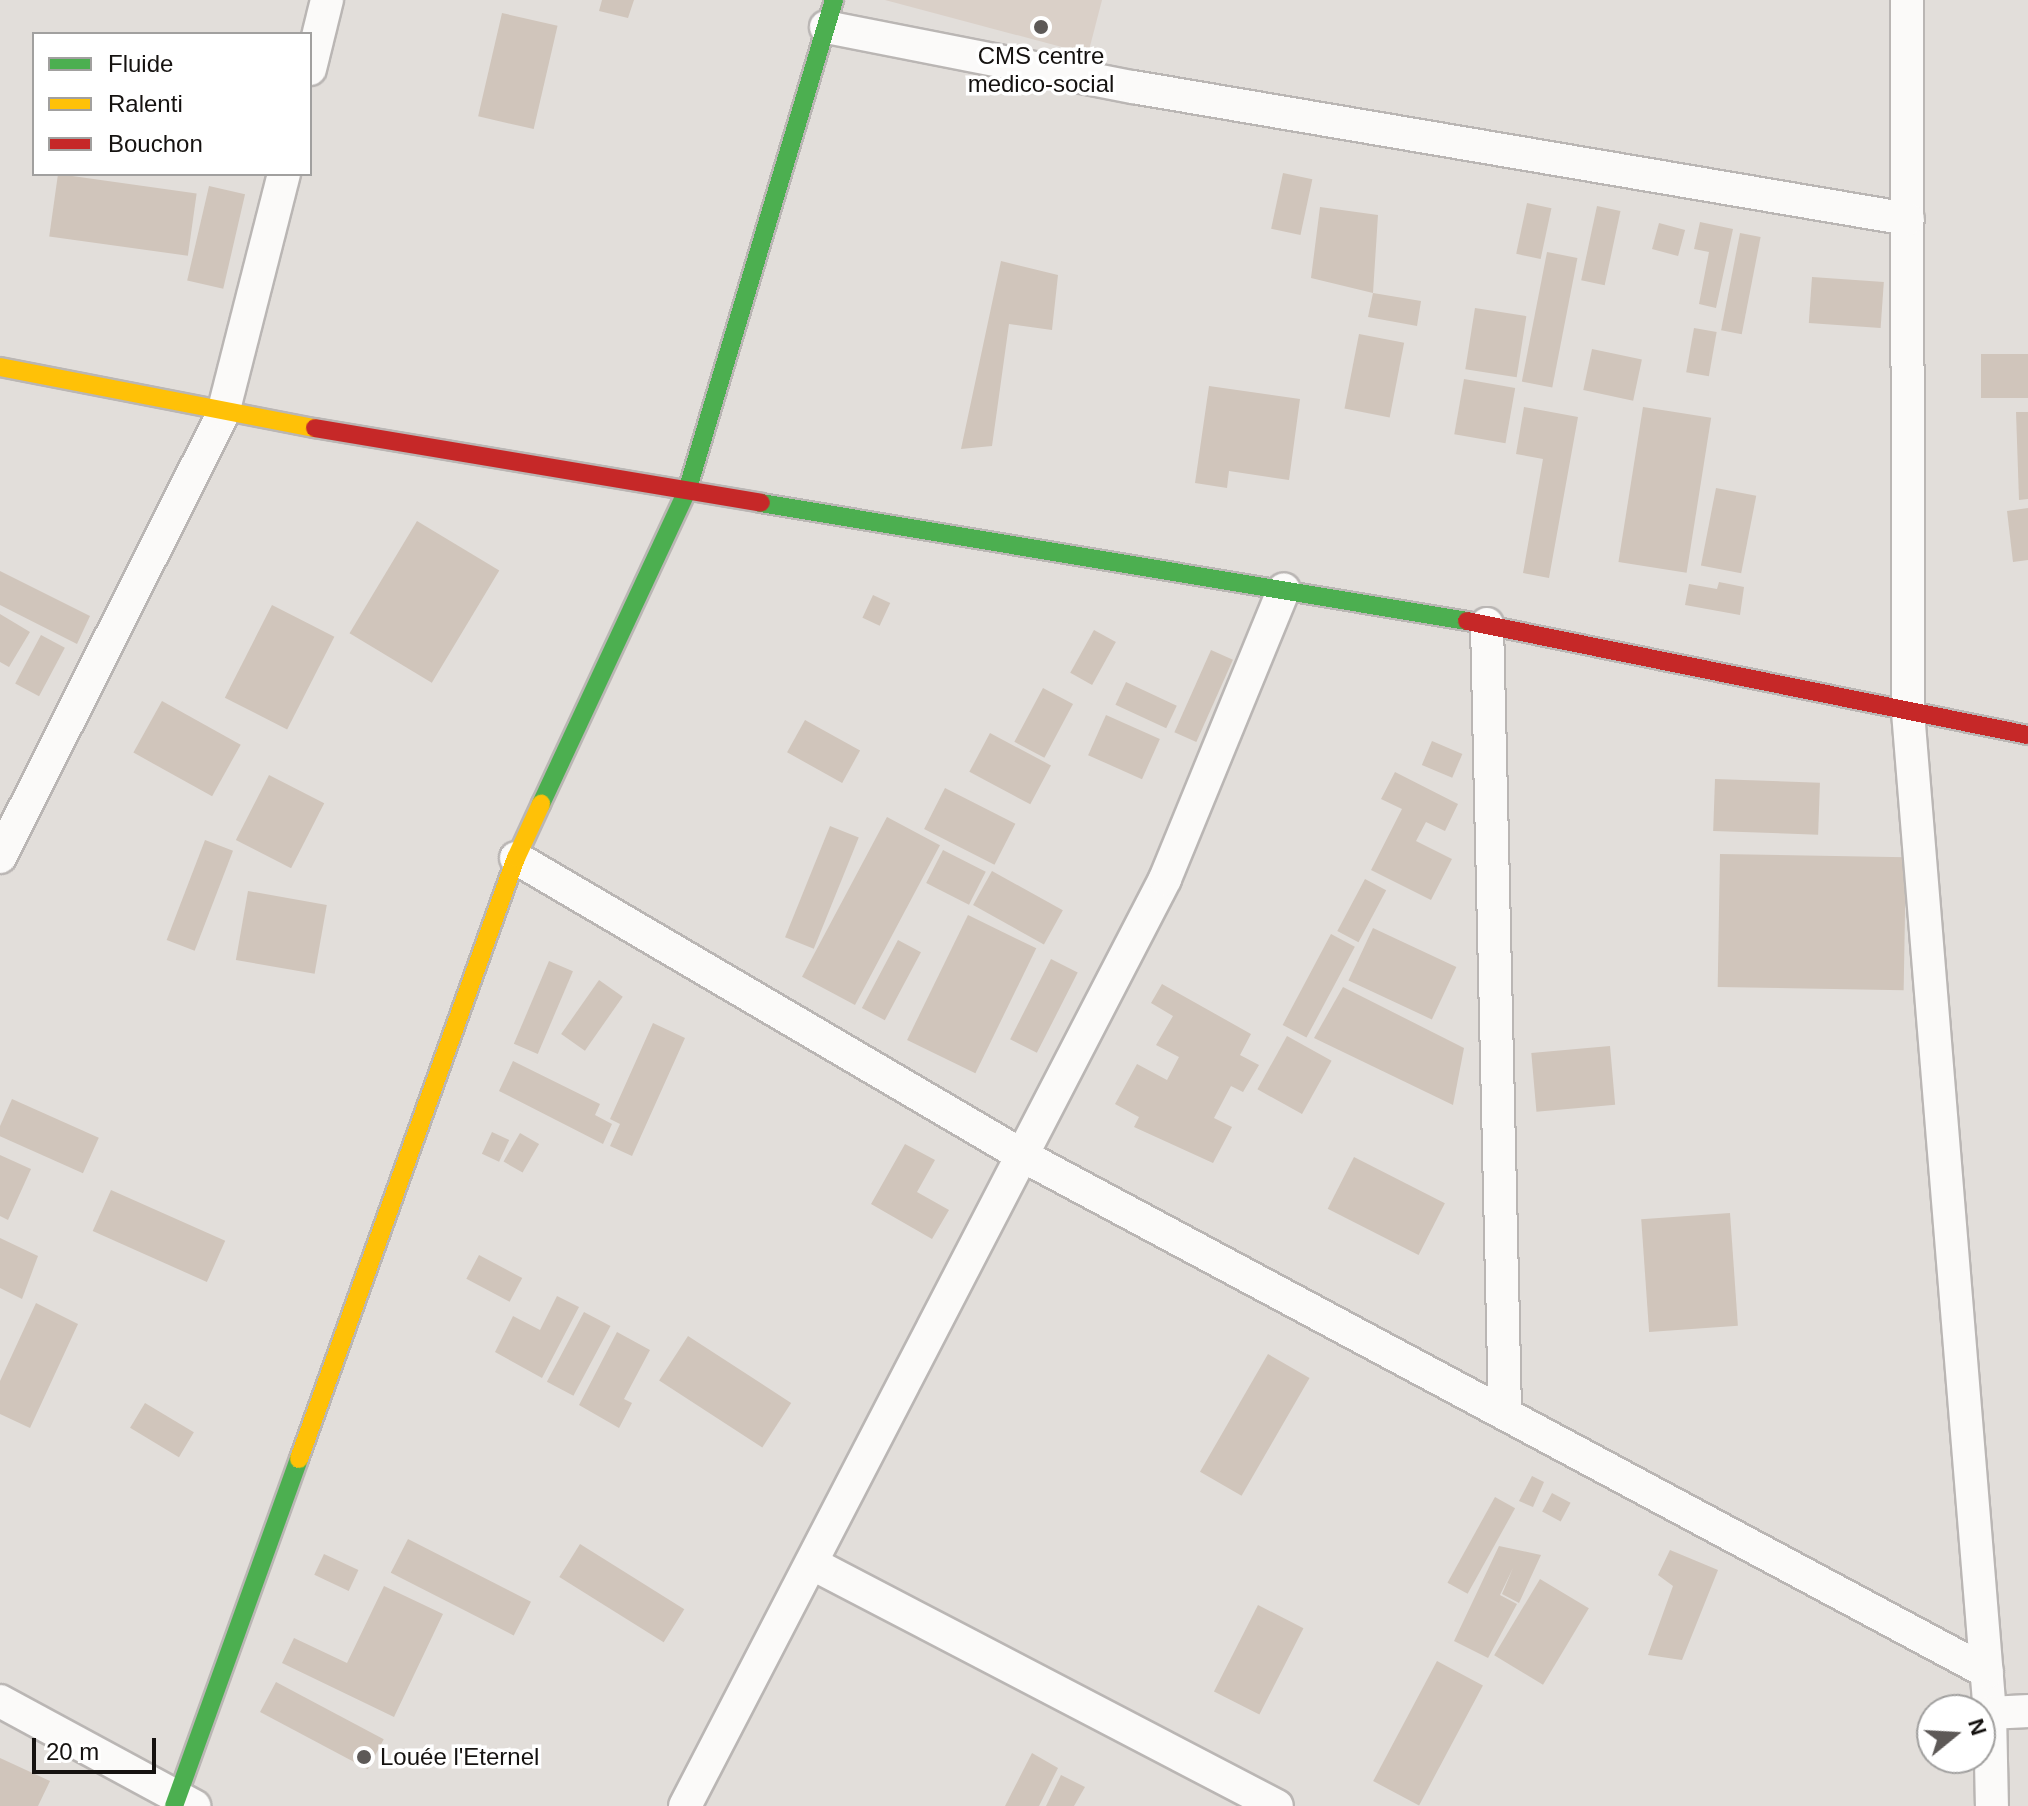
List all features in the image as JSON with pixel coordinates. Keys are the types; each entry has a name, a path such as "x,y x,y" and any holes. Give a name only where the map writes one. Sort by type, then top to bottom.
{"street":[{"path":"312,61 327,0"},
{"path":"1907,0 1908,712 1989,1694"},
{"path":"0,1701 182,1803 516,858 687,491 830,14 1133,87 1908,219"},
{"path":"0,857 223,413 283,176"},
{"path":"0,367 223,413 1487,624 2028,735"},
{"path":"685,1806 1025,1157 1165,879 1284,589"},
{"path":"1487,624 1505,1414"},
{"path":"516,858 1025,1157 1987,1672"},
{"path":"813,1564 1277,1806"},
{"path":"1996,1713 2028,1711"},
{"path":"1991,1774 1992,1806"}],"shaded area":[{"name":"CMS centre medico-social","path":"885,0 1102,0 1088,54"}],"building":[{"path":"602,0 634,0 628,18 599,11"},
{"path":"502,13 558,26 534,129 478,116"},
{"path":"1283,173 1312,179 1300,235 1271,229"},
{"path":"58,176 197,193 188,256 49,236"},
{"path":"209,186 245,194 223,289 187,281"},
{"path":"1527,203 1551,208 1541,259 1516,254"},
{"path":"1597,206 1620,211 1605,285 1581,280"},
{"path":"1320,207 1378,215 1373,293 1311,278"},
{"path":"1700,222 1733,229 1716,308 1699,304 1709,252 1694,249"},
{"path":"1659,223 1685,230 1678,256 1652,249"},
{"path":"1740,233 1761,237 1742,334 1721,330"},
{"path":"1547,252 1577,258 1552,387 1522,382"},
{"path":"1001,261 1058,275 1052,330 1009,324 992,446 961,449"},
{"path":"1812,277 1884,282 1881,328 1809,323"},
{"path":"1373,293 1421,301 1417,326 1368,317"},
{"path":"1475,308 1526,316 1517,377 1465,369"},
{"path":"1694,328 1717,332 1709,376 1686,372"},
{"path":"1359,334 1404,343 1390,417 1344,409"},
{"path":"1592,349 1642,360 1633,401 1583,390"},
{"path":"1981,354 2028,354 2028,398 1981,398"},
{"path":"1464,379 1515,388 1505,443 1454,434"},
{"path":"1209,386 1300,399 1289,480 1229,471 1227,488 1195,483"},
{"path":"1524,407 1578,417 1549,578 1523,573 1543,459 1516,454"},
{"path":"1643,407 1711,418 1687,573 1618,562"},
{"path":"2016,412 2028,412 2028,499 2019,500"},
{"path":"1716,488 1756,496 1741,573 1701,566"},
{"path":"2028,508 2028,560 2013,562 2007,511"},
{"path":"417,521 499,570 432,683 350,633"},
{"path":"0,571 90,616 77,644 0,605"},
{"path":"1719,582 1744,587 1740,615 1685,605 1689,584 1717,589"},
{"path":"873,595 890,603 880,626 862,618"},
{"path":"272,605 334,637 287,729 225,698"},
{"path":"0,614 30,632 9,667 0,662"},
{"path":"1094,630 1116,642 1092,685 1070,673"},
{"path":"41,635 65,648 39,696 15,684"},
{"path":"1211,650 1233,660 1196,742 1174,732"},
{"path":"1126,682 1177,706 1166,728 1115,705"},
{"path":"1043,688 1073,704 1044,758 1014,742"},
{"path":"162,701 241,745 212,796 133,753"},
{"path":"1106,715 1160,739 1142,779 1088,755"},
{"path":"805,720 860,751 842,783 787,752"},
{"path":"990,733 1051,765 1030,804 969,772"},
{"path":"1432,741 1462,754 1452,778 1422,765"},
{"path":"1395,772 1458,804 1445,831 1426,822 1416,841 1452,859 1431,900 1371,870 1402,809 1381,799"},
{"path":"269,775 324,803 291,868 236,840"},
{"path":"1715,779 1820,783 1818,835 1713,831"},
{"path":"945,788 1015,824 995,865 924,829"},
{"path":"887,817 940,845 855,1005 802,977"},
{"path":"830,826 859,838 814,949 785,937"},
{"path":"205,840 233,851 195,951 167,940"},
{"path":"943,850 986,872 969,905 926,883"},
{"path":"1720,854 1906,857 1904,990 1718,987"},
{"path":"992,871 1063,910 1044,944 973,905"},
{"path":"1365,879 1386,890 1358,942 1337,931"},
{"path":"248,891 327,905 315,974 236,960"},
{"path":"968,915 1036,948 975,1073 907,1040"},
{"path":"1373,928 1456,967 1432,1019 1348,981"},
{"path":"1331,934 1355,947 1306,1038 1283,1025"},
{"path":"898,940 921,952 885,1020 862,1008"},
{"path":"1051,959 1078,973 1037,1053 1010,1039"},
{"path":"549,961 573,971 538,1054 514,1044"},
{"path":"599,980 623,997 585,1051 561,1034"},
{"path":"1162,984 1251,1034 1240,1055 1259,1065 1243,1092 1231,1086 1214,1118 1232,1127 1213,1163 1134,1127 1139,1117 1115,1104 1137,1064 1167,1080 1179,1057 1156,1045 1173,1016 1151,1003"},
{"path":"1343,987 1464,1048 1453,1105 1314,1038"},
{"path":"653,1023 685,1038 632,1156 610,1146 620,1124 610,1119"},
{"path":"1287,1036 1332,1061 1302,1114 1257,1089"},
{"path":"1610,1046 1615,1105 1536,1112 1531,1053"},
{"path":"513,1061 600,1104 595,1115 612,1124 603,1144 499,1091"},
{"path":"12,1099 99,1138 83,1173 0,1136 0,1126"},
{"path":"492,1132 509,1140 499,1162 482,1154"},
{"path":"520,1133 539,1144 523,1173 504,1162"},
{"path":"905,1144 935,1160 917,1192 949,1210 932,1239 871,1204"},
{"path":"0,1155 31,1169 8,1220 0,1216"},
{"path":"1354,1157 1445,1203 1419,1255 1328,1209"},
{"path":"111,1190 225,1241 207,1282 93,1231"},
{"path":"1730,1213 1738,1326 1649,1332 1641,1219"},
{"path":"0,1238 38,1256 22,1299 0,1288"},
{"path":"479,1255 522,1278 510,1302 466,1279"},
{"path":"557,1296 579,1307 542,1378 495,1352 513,1316 540,1330"},
{"path":"36,1303 78,1324 30,1428 0,1414 0,1381"},
{"path":"584,1312 610,1326 573,1396 547,1382"},
{"path":"617,1332 650,1350 624,1399 632,1403 619,1428 579,1405"},
{"path":"688,1336 791,1403 762,1447 659,1380"},
{"path":"1268,1354 1310,1378 1242,1496 1200,1472"},
{"path":"145,1403 194,1432 179,1457 130,1428"},
{"path":"1532,1476 1544,1482 1533,1507 1519,1501"},
{"path":"1552,1493 1571,1503 1561,1521 1542,1512"},
{"path":"1495,1497 1515,1508 1468,1594 1447,1583"},
{"path":"408,1539 531,1602 514,1636 391,1573"},
{"path":"580,1544 684,1609 664,1642 559,1577"},
{"path":"1499,1546 1541,1555 1519,1603 1502,1594 1513,1568 1500,1595 1517,1604 1488,1658 1454,1641"},
{"path":"1670,1550 1718,1570 1682,1660 1648,1655 1673,1586 1658,1575"},
{"path":"324,1554 358,1570 349,1591 314,1575"},
{"path":"1540,1579 1589,1608 1543,1685 1494,1655"},
{"path":"384,1586 443,1614 394,1717 282,1663 294,1638 347,1663"},
{"path":"1258,1605 1303,1628 1259,1715 1214,1691"},
{"path":"1437,1661 1483,1685 1419,1805 1373,1781"},
{"path":"276,1682 384,1739 368,1769 260,1712"},
{"path":"1032,1753 1058,1768 1039,1806 1005,1806"},
{"path":"0,1758 50,1781 38,1806 0,1806"},
{"path":"1061,1775 1085,1787 1074,1806 1046,1806"}],"traffic: fast":[{"path":"541,804 687,491 834,0"},
{"path":"761,503 1467,621"},
{"path":"174,1806 299,1459"}],"traffic: slow":[{"path":"0,367 315,428"},
{"path":"299,1459 516,858 541,804"}],"traffic: jam":[{"path":"315,428 761,503"},
{"path":"1467,621 2028,735"}],"place":[{"name":"CMS centre medico-social","path":"1041,27"},
{"name":"Louée l'Eternel","path":"364,1757"}]}
